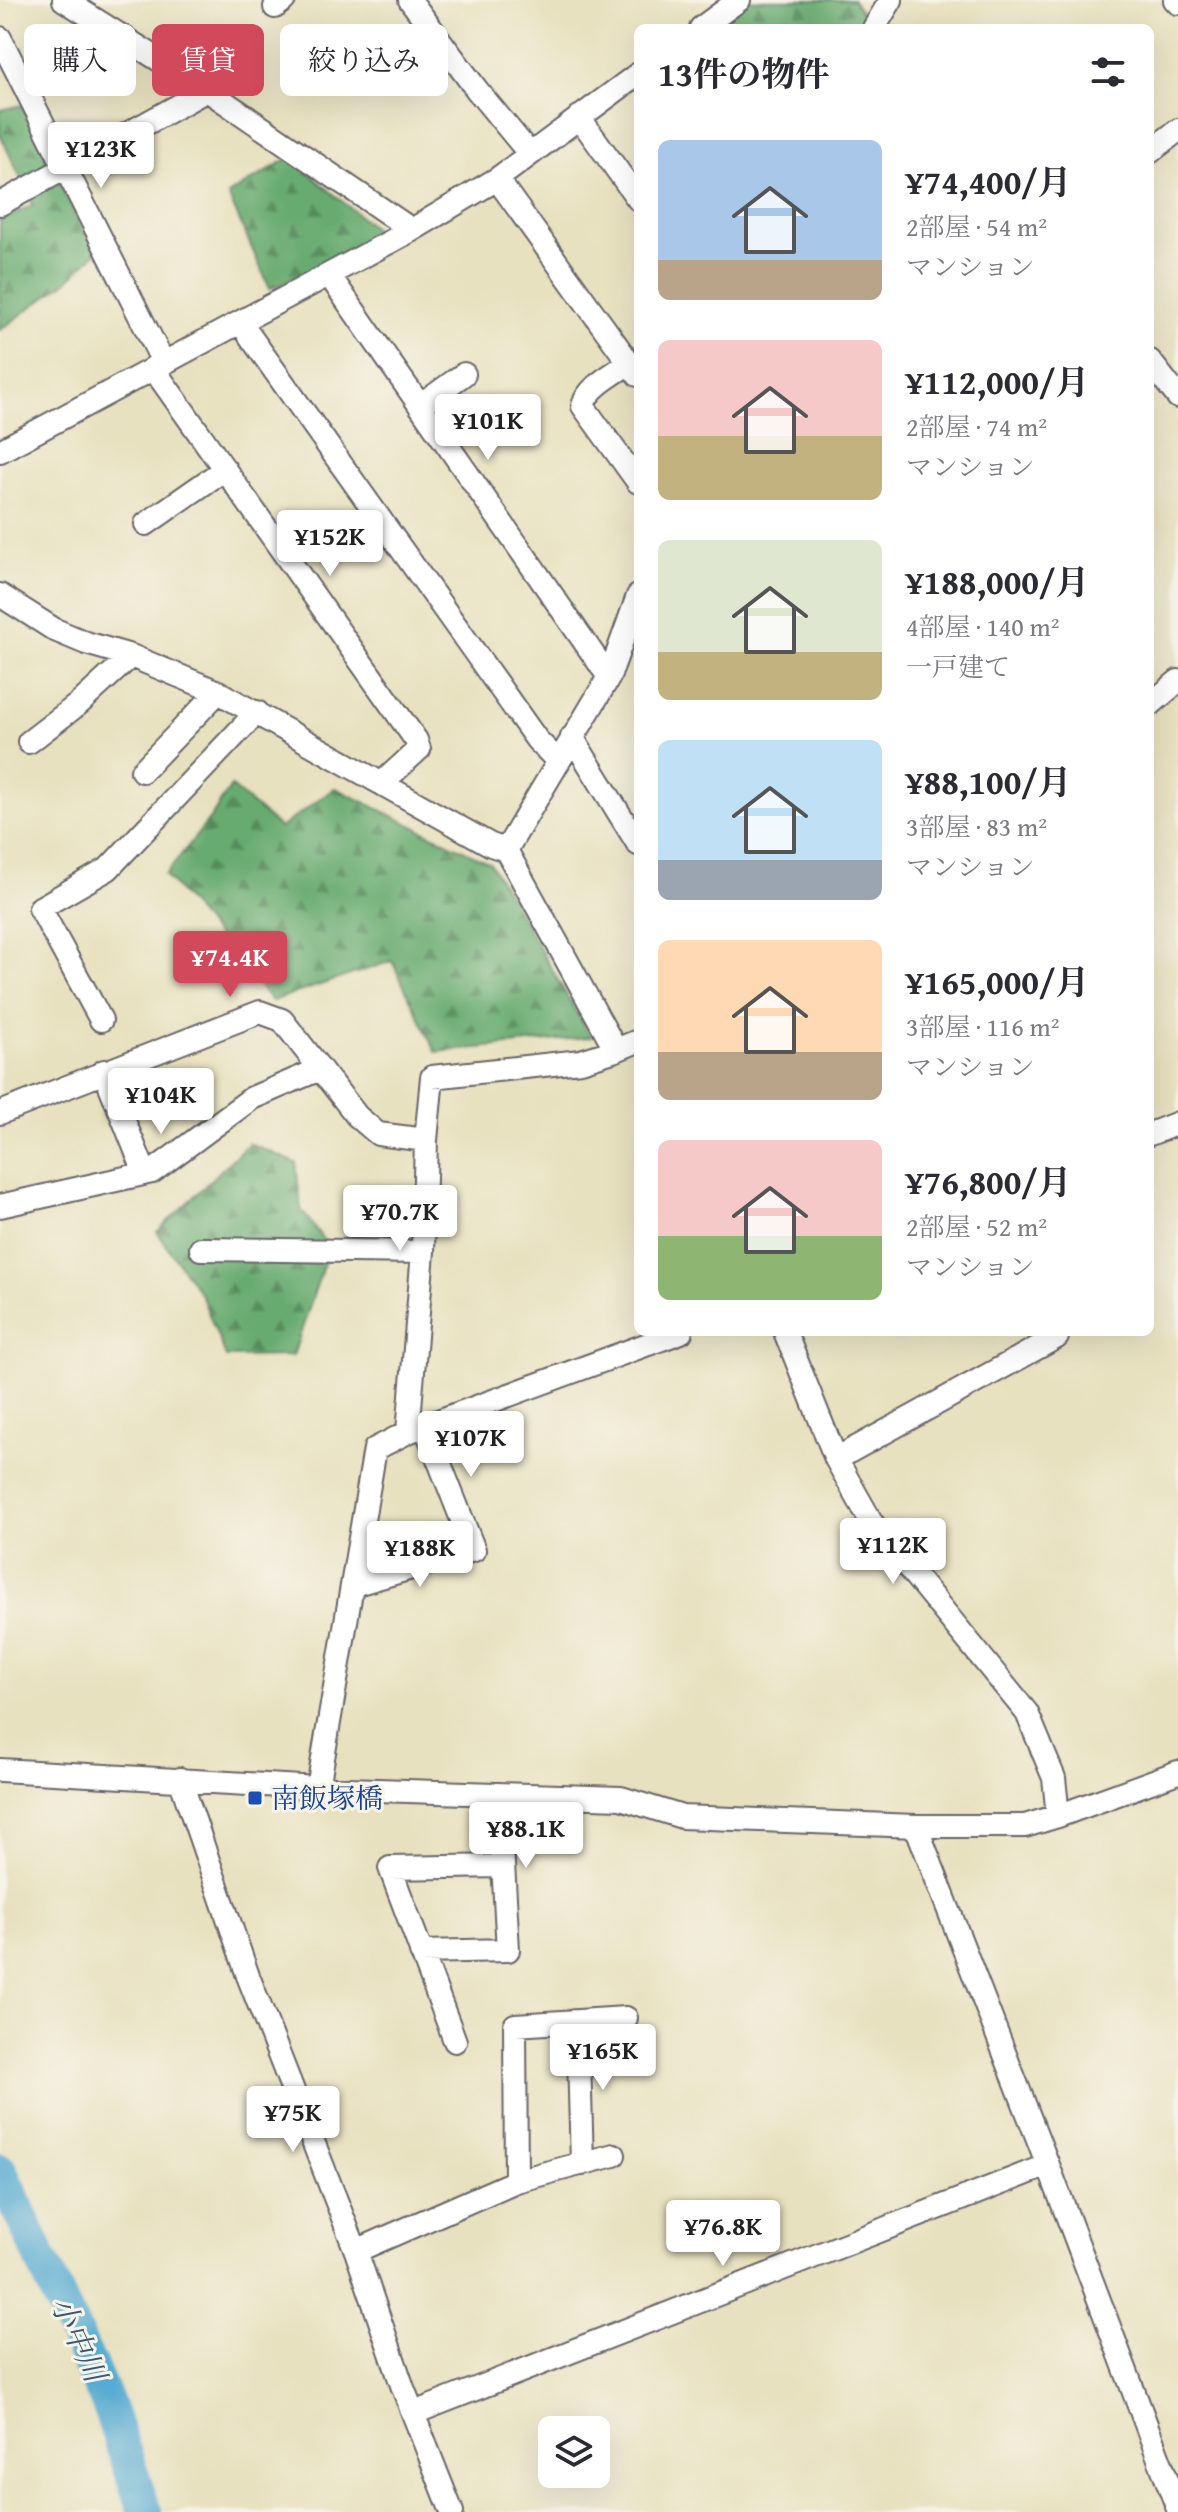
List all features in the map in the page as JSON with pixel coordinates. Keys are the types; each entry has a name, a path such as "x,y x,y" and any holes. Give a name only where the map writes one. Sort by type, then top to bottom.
{"street":[{"path":"64,0 152,55"},
{"path":"410,0 529,153"},
{"path":"706,24 739,0"},
{"path":"876,24 891,0"},
{"path":"0,38 158,365 225,469 416,740 419,749 382,783"},
{"path":"0,451 412,230 497,179 634,77"},
{"path":"0,204 196,96"},
{"path":"216,96 412,230"},
{"path":"579,117 634,193"},
{"path":"1154,149 1177,132"},
{"path":"497,179 633,369 591,390 583,406 634,476"},
{"path":"329,275 609,677"},
{"path":"240,322 537,740 558,761"},
{"path":"1154,366 1178,397"},
{"path":"420,406 464,374"},
{"path":"146,524 225,469"},
{"path":"0,595 55,630 131,656 218,692 491,845 506,850 616,1050"},
{"path":"506,850 632,638"},
{"path":"29,742 81,702 131,656"},
{"path":"1154,702 1178,681"},
{"path":"142,771 218,692"},
{"path":"101,1020 40,908 108,869 257,712"},
{"path":"572,737 634,838"},
{"path":"0,1113 260,1012 282,1020 357,1116 378,1134 426,1140"},
{"path":"353,1585 474,1550 416,1429 426,1140 432,1077 581,1061 634,1043"},
{"path":"0,1206 152,1172 252,1098 320,1069"},
{"path":"104,1071 145,1173"},
{"path":"1154,1132 1178,1123"},
{"path":"201,1249 423,1252"},
{"path":"318,1788 375,1449 416,1429 670,1336"},
{"path":"787,1336 836,1459 872,1523 1027,1713 1054,1778 1058,1816"},
{"path":"836,1459 1057,1337"},
{"path":"0,1770 318,1788 621,1798 682,1817 916,1826 1025,1826 1178,1772"},
{"path":"180,1779 248,1976 356,2251 403,2388 452,2512"},
{"path":"421,1952 508,1950 499,1794"},
{"path":"916,1826 1178,2509"},
{"path":"455,2041 390,1868 503,1866"},
{"path":"516,2181 515,2025 626,2018"},
{"path":"578,2021 582,2164"},
{"path":"356,2251 516,2181 614,2155"},
{"path":"414,2413 1048,2165"}],"green space":[{"path":"748,0 853,0 865,18 861,24 719,24"},
{"path":"23,105 96,253 66,282 0,330 0,220 33,205 0,134 0,110"},
{"path":"290,157 384,237 270,289 228,195"},
{"path":"231,786 280,828 335,788 490,863 591,1037 436,1052 392,961 272,1001 165,875 211,817"},
{"path":"249,1143 296,1163 301,1209 329,1248 293,1356 226,1357 201,1295 157,1232"}],"waterway":[{"name":"小中川","path":"0,2170 108,2404 145,2512"}],"place":[{"name":"南飯塚橋","path":"255,1798"}]}
